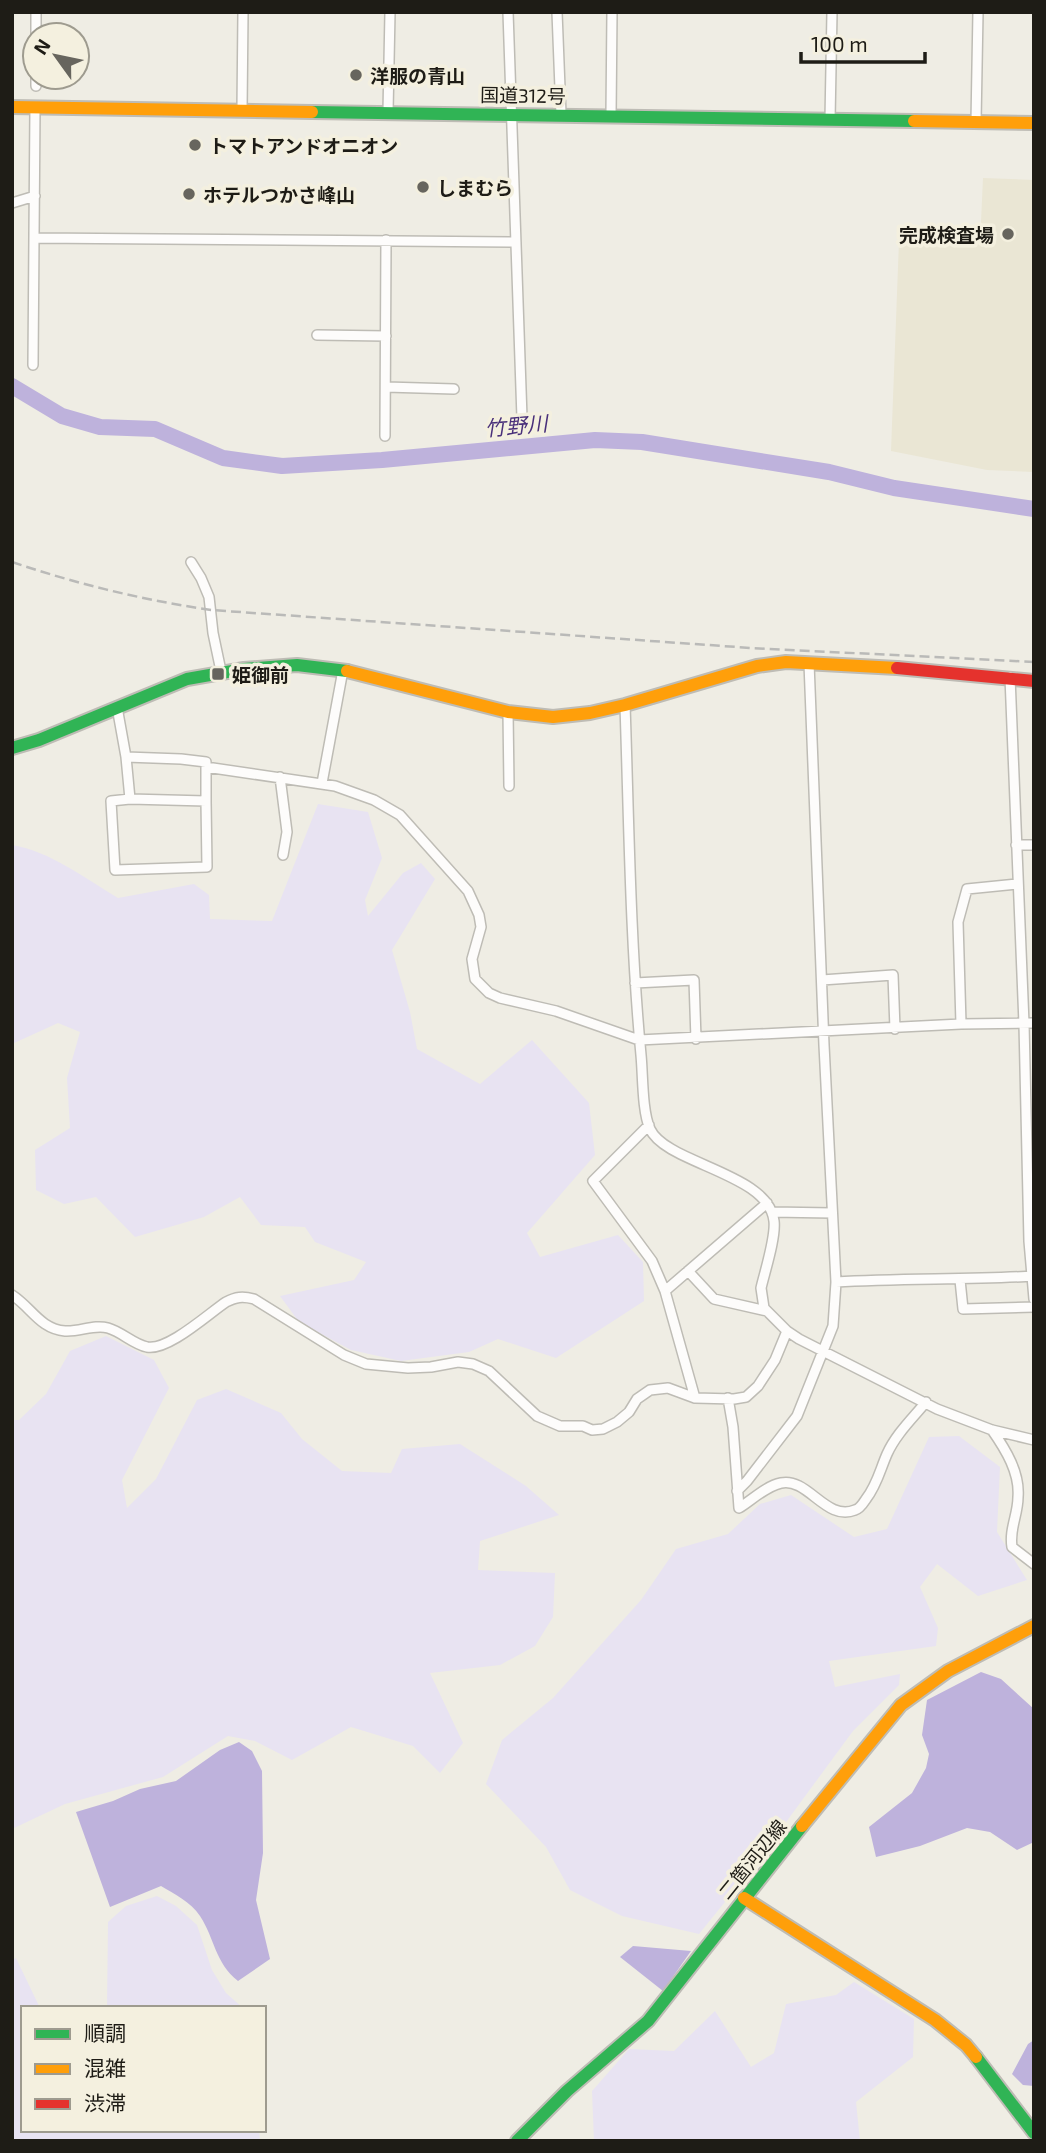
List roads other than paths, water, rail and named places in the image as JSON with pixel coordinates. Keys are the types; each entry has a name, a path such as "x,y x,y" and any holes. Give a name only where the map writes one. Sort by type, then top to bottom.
{"main road":[{"name":"国道312号","path":"12,107 1034,123"},
{"path":"12,748 39,740 187,679 221,671 297,665 343,670 508,712 553,717 625,705 757,666 786,662 1010,677 1034,681"},
{"name":"二箇河辺線","path":"517,2141 567,2091 648,2021 901,1705 923,1685 952,1667 1034,1626"},
{"path":"744,1898 935,2020 966,2045 1034,2133"}],"street":[{"path":"242,110 243,12"},
{"path":"388,112 390,12"},
{"path":"508,12 522,418"},
{"path":"557,12 561,114"},
{"path":"611,115 612,12"},
{"path":"830,120 832,12"},
{"path":"976,122 978,12"},
{"path":"33,365 35,107"},
{"path":"12,204 35,196"},
{"path":"35,238 516,242"},
{"path":"386,240 386,436"},
{"path":"317,335 386,336"},
{"path":"386,387 454,389"},
{"path":"191,562 209,597 221,671"},
{"path":"737,1491 797,1416 833,1325 836,1282 809,663"},
{"path":"322,783 343,670"},
{"path":"1010,677 1017,884 1029,1023 1034,1299"},
{"path":"625,705 635,983 645,1105 650,1129 669,1148 730,1176 767,1203 775,1224 761,1288 764,1308 787,1331 937,1409 992,1430 1034,1440"},
{"path":"117,707 130,799"},
{"path":"508,712 509,786"},
{"path":"126,757 206,762 207,867 115,870 111,801 206,801"},
{"path":"206,767 322,783 374,800 400,815 468,891 480,915 481,927 472,959 475,979 489,993 519,1003 556,1011 639,1040 1029,1023"},
{"path":"280,777 287,832 282,855"},
{"path":"1016,845 1034,845"},
{"path":"961,1024 958,922 967,889 1017,884"},
{"path":"822,980 893,975 895,1029"},
{"path":"635,983 694,979 696,1039"},
{"path":"649,1125 593,1181 652,1261 665,1291 695,1398"},
{"path":"665,1291 767,1203"},
{"path":"772,1212 832,1213"},
{"path":"688,1271 714,1299 767,1311"},
{"path":"836,1282 1033,1276"},
{"path":"960,1280 963,1310 1034,1308"},
{"path":"12,1295 37,1319 56,1330 75,1331 106,1327 139,1344 156,1348 175,1339 235,1297 243,1296 254,1299 344,1355 366,1364 408,1368 458,1362 472,1364 489,1371 537,1416 560,1426 583,1426 592,1430 603,1429 617,1422 629,1412 637,1399 650,1390 668,1388 695,1398 746,1397 758,1386 775,1360 787,1331"},
{"path":"727,1398 733,1427 739,1508 782,1482 795,1484 828,1507 841,1511 855,1510 871,1492 899,1433 926,1402"},
{"path":"992,1430 1009,1454 1016,1481 1018,1497 1010,1535 1012,1547 1034,1564"}],"waterway":[{"name":"竹野川","path":"12,386 62,416 100,427 155,429 223,458 282,466 382,460 595,440 642,442 829,472 894,488 1034,509"}],"railway":[{"path":"12,562 110,590 211,610 751,648 1034,662"}],"place":[{"name":"洋服の青山","path":"356,75"},
{"name":"トマトアンドオニオン","path":"195,145"},
{"name":"しまむら","path":"423,187"},
{"name":"ホテルつかさ峰山","path":"189,194"},
{"name":"完成検査場","path":"1008,234"},
{"name":"姫御前","path":"218,674"}]}
